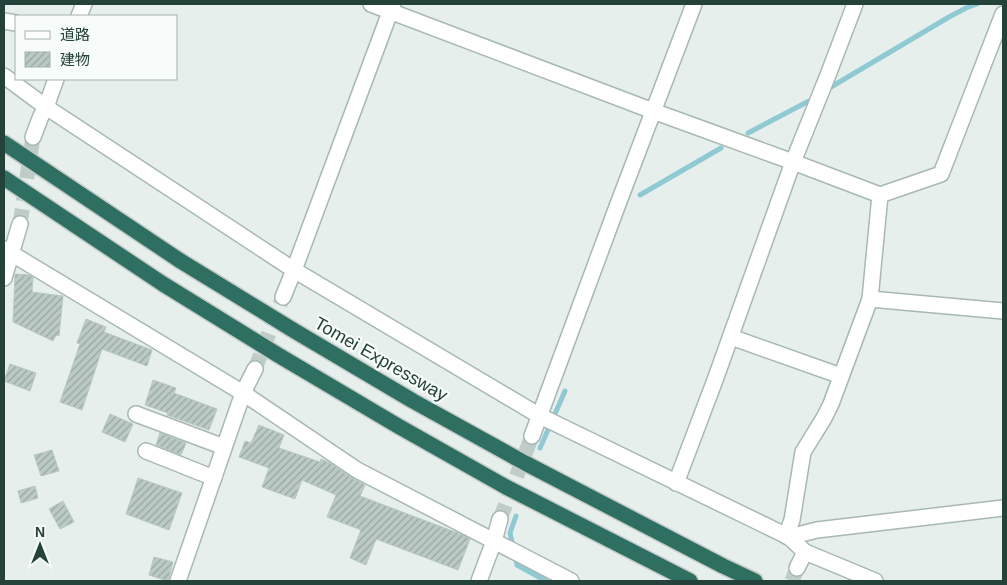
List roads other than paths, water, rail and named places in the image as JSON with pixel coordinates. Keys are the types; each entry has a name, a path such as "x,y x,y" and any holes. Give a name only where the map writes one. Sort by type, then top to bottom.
{"highway":[{"name":"Tomei Expressway","path":"4,143 179,260 413,401 525,463 755,581"},
{"path":"4,178 163,284 390,421 506,487 690,581"}],"street":[{"path":"370,4 391,7 653,111 880,195 941,174 1003,14"},
{"path":"532,436 694,4"},
{"path":"676,483 731,337 793,162 854,4"},
{"path":"283,297 391,7"},
{"path":"4,76 46,107 294,270 541,416 788,536 805,552 874,581"},
{"path":"33,137 56,80"},
{"path":"788,536 803,452 824,418 842,376 870,300 880,195"},
{"path":"4,278 7,251 20,224"},
{"path":"7,251 243,393 357,470 571,581"},
{"path":"870,300 1003,311"},
{"path":"731,337 842,376"},
{"path":"178,581 243,393 255,369"},
{"path":"136,414 224,447"},
{"path":"146,451 214,478"},
{"path":"788,536 817,530 1003,508"},
{"path":"479,581 498,543 500,519"},
{"path":"797,568 805,552"}],"waterway":[{"path":"831,87 949,17 977,4"},
{"path":"748,133 809,101"},
{"path":"640,195 721,148"},
{"path":"540,448 565,391"},
{"path":"513,546 510,533 516,516"},
{"path":"515,555 517,565 546,581"}],"tunnel":[{"path":"20,224 33,137"},
{"path":"255,369 283,297"},
{"path":"500,519 532,436"},
{"path":"792,581 797,568"}]}
